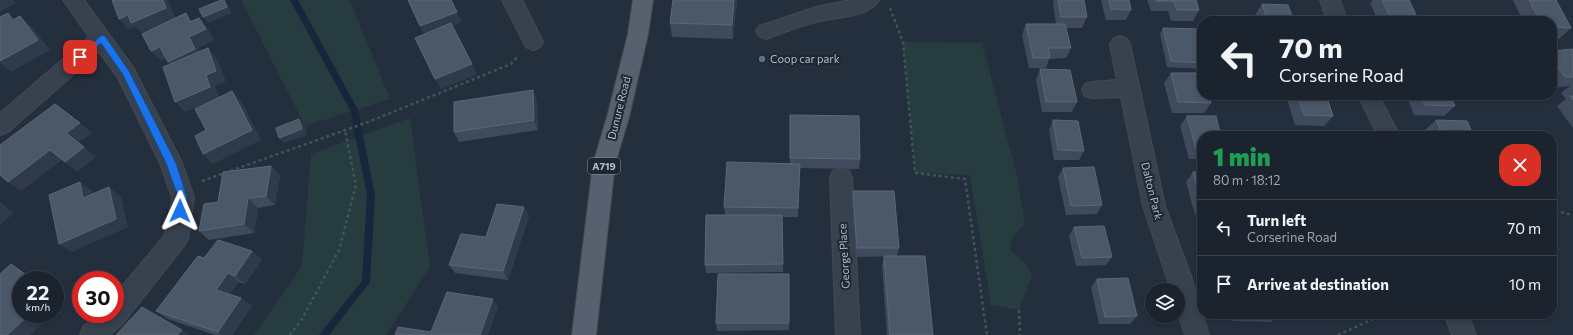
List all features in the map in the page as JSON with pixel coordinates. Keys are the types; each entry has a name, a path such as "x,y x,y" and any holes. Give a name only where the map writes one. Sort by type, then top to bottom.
{"main road":[{"name":"Dunure Road","path":"584,335 604,164 618,117 638,34 643,0"}],"street":[{"path":"73,0 126,73 171,163 183,197 176,239 124,303"},
{"path":"512,0 533,42"},
{"path":"766,31 816,14 849,9 869,0"},
{"path":"1330,0 1335,16"},
{"path":"0,126 102,38"},
{"name":"Dalton Park","path":"1120,44 1154,206 1179,276 1197,335"},
{"path":"1092,90 1129,88"},
{"path":"1371,100 1387,131"},
{"name":"George Place","path":"841,178 848,335"},
{"path":"1458,319 1464,335"},
{"path":"92,335 105,323"}],"path":[{"path":"890,7 903,42 916,173 965,179 987,335"},
{"path":"180,189 368,122 511,64 533,42"},
{"path":"290,335 302,319 339,250 356,185 346,130"},
{"path":"1557,211 1573,215"},
{"path":"1019,310 1020,335"},
{"path":"1338,335 1373,319"}],"green space":[{"path":"241,0 350,0 390,99 305,126"},
{"path":"903,42 982,43 1017,176 1025,225 1014,235 1010,250 1026,264 1032,275 1019,310 991,305 970,175 915,173"},
{"path":"410,118 430,267 386,335 254,335 302,266 311,154"}],"building":[{"path":"112,0 163,0 166,8 131,23 128,15 119,19"},
{"path":"224,0 227,7 203,17 199,9"},
{"path":"408,0 451,0 457,12 420,26"},
{"path":"673,0 734,0 732,25 670,23"},
{"path":"1058,0 1084,0 1087,17 1061,17"},
{"path":"1109,0 1129,0 1131,10 1111,9"},
{"path":"1156,0 1196,0 1199,10 1177,10 1174,1"},
{"path":"1382,0 1409,0 1417,16 1390,16"},
{"path":"1529,0 1556,0 1571,28 1557,27 1557,16 1537,16"},
{"path":"1262,4 1288,5 1292,16 1266,16"},
{"path":"8,13 13,20 20,16 38,40 0,61 0,17"},
{"path":"186,13 190,22 199,18 206,29 189,37 195,49 168,62 160,47 151,51 142,34"},
{"path":"451,23 472,64 435,79 415,38"},
{"path":"1026,24 1065,24 1071,48 1048,48 1050,58 1033,58"},
{"path":"1163,28 1197,29 1197,63 1171,61"},
{"path":"208,48 216,71 206,75 210,87 175,102 163,67"},
{"path":"1573,49 1573,77 1565,77 1557,67 1557,51"},
{"path":"1040,69 1070,70 1077,102 1046,102"},
{"path":"1171,73 1197,73 1197,100 1210,100 1211,103 1178,102"},
{"path":"533,90 534,120 454,132 454,102"},
{"path":"232,91 252,130 203,154 195,136 206,130 195,109"},
{"path":"1299,100 1328,100 1333,116 1304,115"},
{"path":"1423,100 1452,100 1455,106 1425,105"},
{"path":"55,104 80,123 66,133 84,147 65,162 50,150 8,182 0,175 0,145"},
{"path":"790,115 859,116 860,159 790,158"},
{"path":"1187,116 1216,116 1220,131 1197,131 1196,149"},
{"path":"299,119 302,129 279,138 276,128"},
{"path":"1053,120 1078,121 1084,151 1058,150"},
{"path":"1436,120 1467,121 1472,131 1441,131"},
{"path":"727,162 800,164 798,208 724,207"},
{"path":"271,166 266,196 248,198 244,224 199,231 204,204 218,202 223,172"},
{"path":"1094,167 1102,205 1071,206 1063,168"},
{"path":"1193,172 1197,172 1197,186"},
{"path":"80,182 83,198 109,187 116,219 59,244 49,195"},
{"path":"853,191 894,191 899,248 857,248"},
{"path":"497,204 524,207 503,271 449,265 461,234 486,237"},
{"path":"706,215 782,215 783,264 705,265"},
{"path":"1104,226 1112,257 1082,258 1074,227"},
{"path":"218,240 252,251 235,276 228,273 216,290 241,298 218,332 156,311 198,256 204,258"},
{"path":"884,256 925,256 933,335 890,335"},
{"path":"11,264 21,271 12,271 12,323 20,323 7,335 0,335 0,274"},
{"path":"718,274 789,274 789,323 716,323"},
{"path":"1128,278 1137,316 1105,317 1097,279"},
{"path":"447,292 493,299 480,335 395,335 398,327 431,332"},
{"path":"142,307 182,330 177,335 116,335"}],"waterway":[{"path":"294,0 354,110 371,195 366,282 323,335"}],"place":[{"name":"Coop car park","path":"762,59"}],"route":[{"path":"80,57 102,38 126,73 171,163 183,197 180,211"}]}
